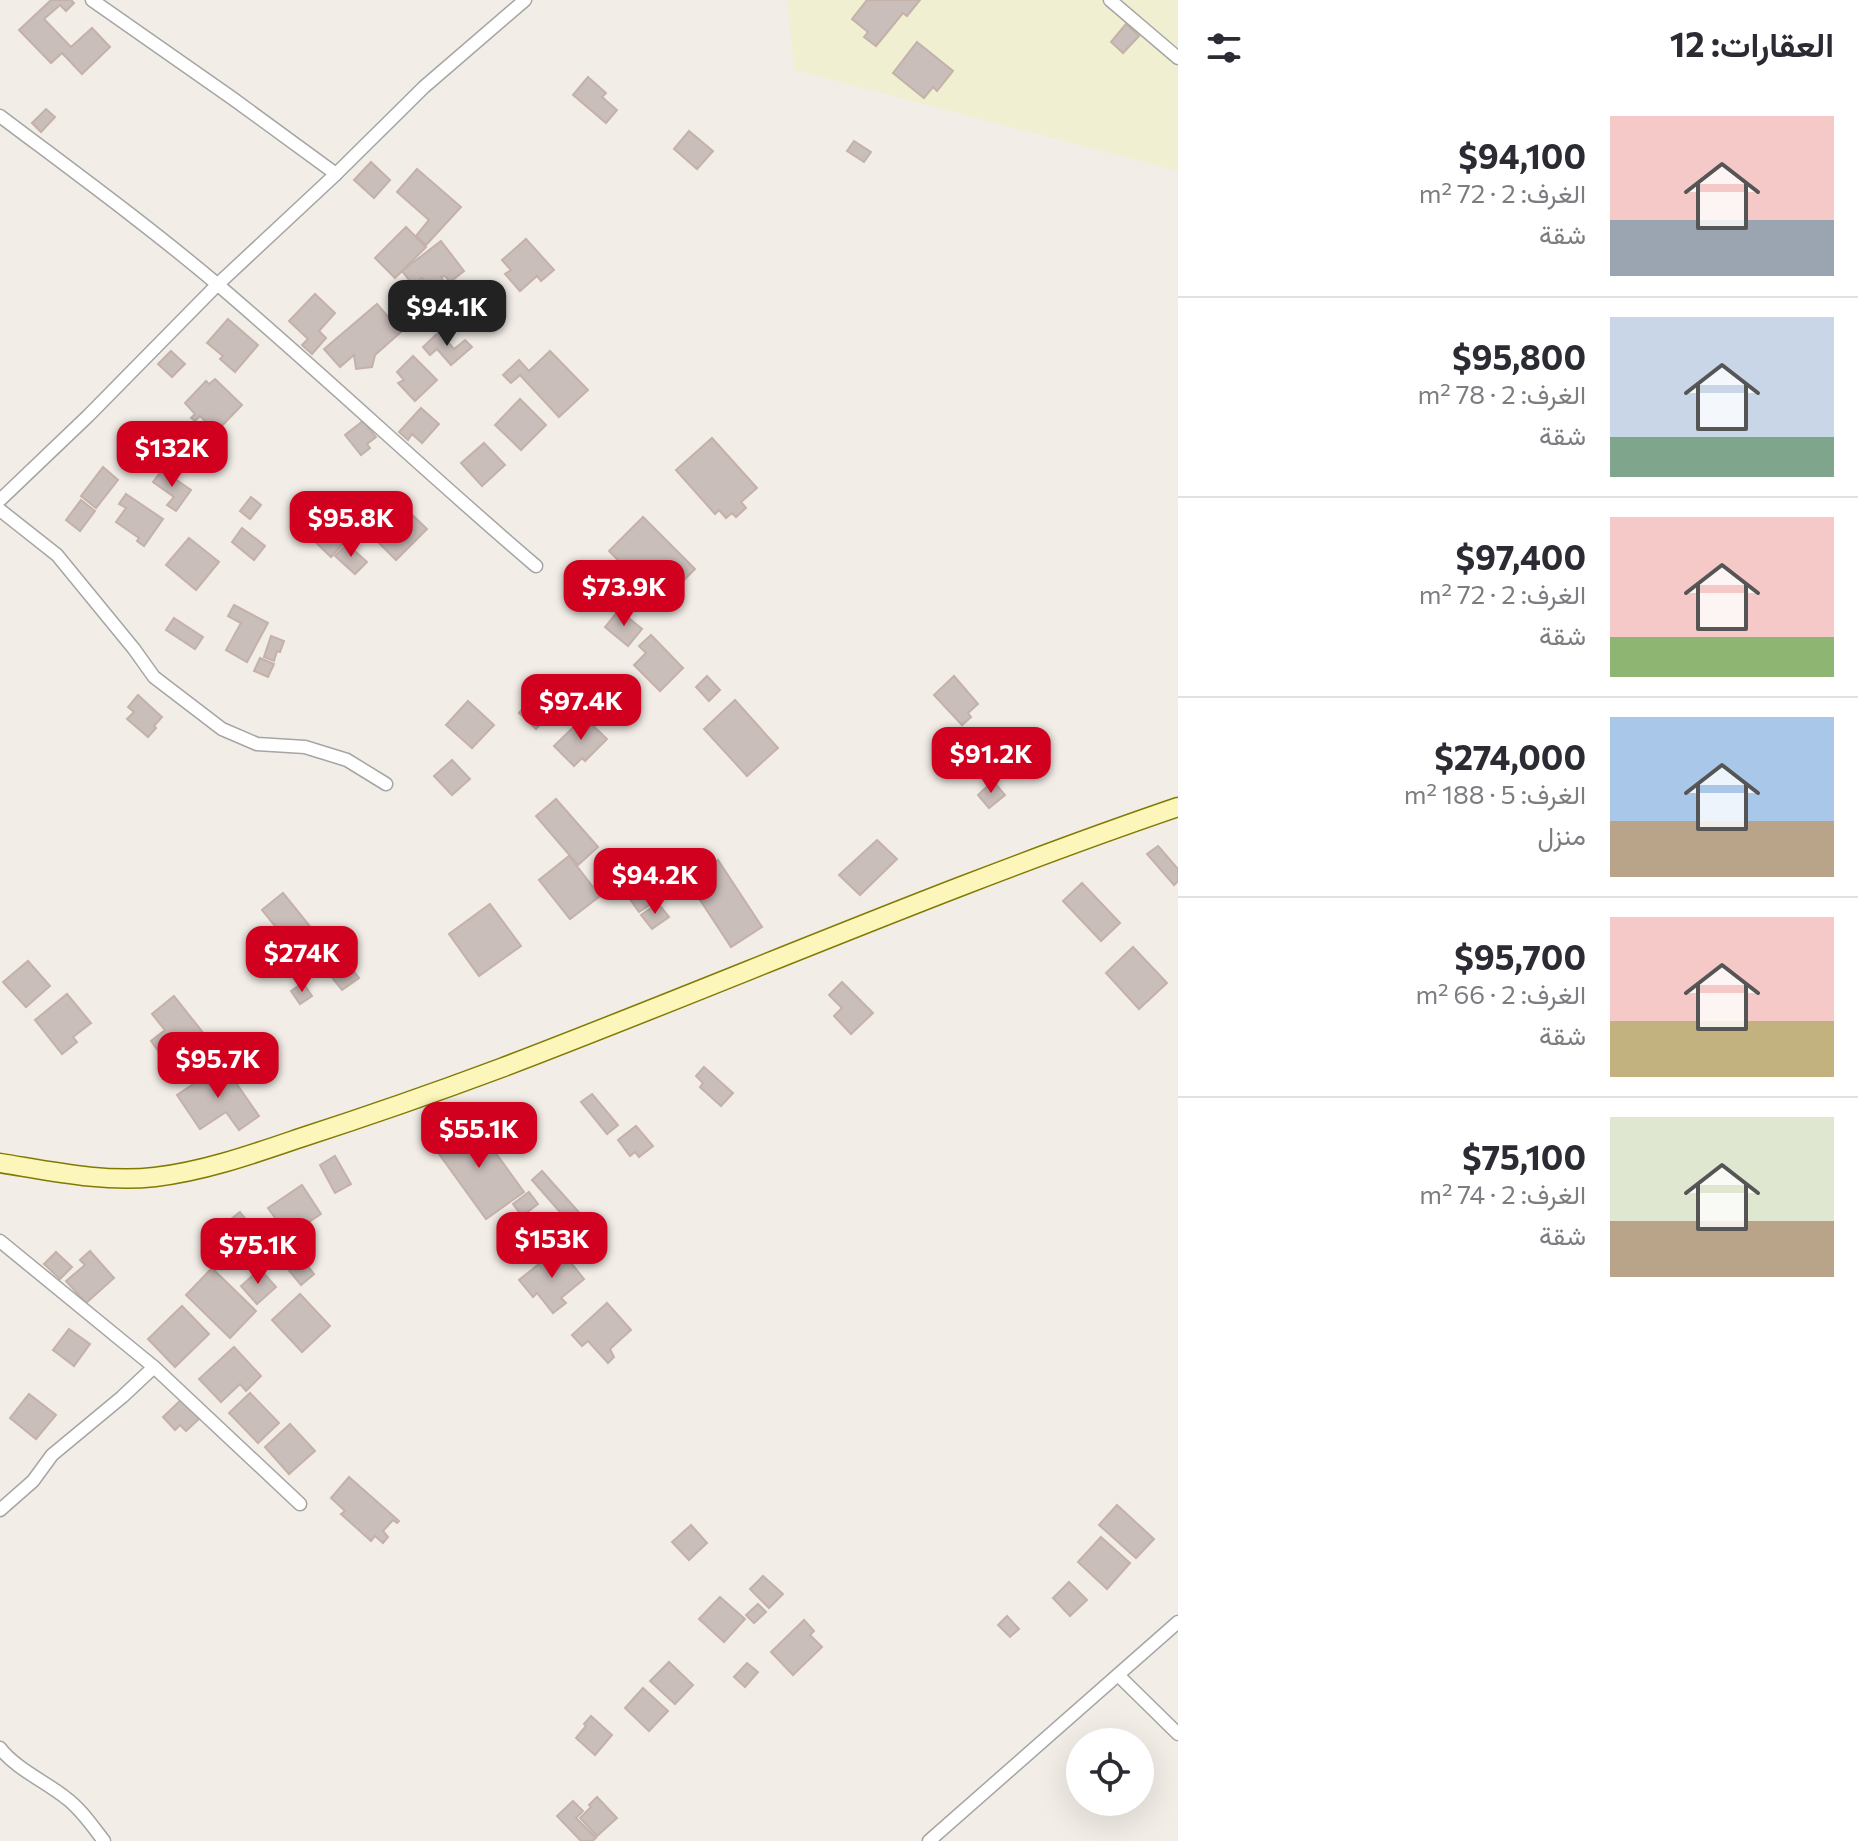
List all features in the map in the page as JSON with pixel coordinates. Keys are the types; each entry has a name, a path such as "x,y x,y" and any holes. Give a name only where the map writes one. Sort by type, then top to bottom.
{"street":[{"path":"92,0 336,174"},
{"path":"0,500 217,285 424,87 525,0"},
{"path":"1110,0 1178,58"},
{"path":"0,116 136,218 217,285 536,566"},
{"path":"0,510 57,555 154,677 222,729 257,744 305,747 347,760 386,784"},
{"path":"0,1163 78,1174 152,1177 230,1161 405,1104 617,1024 1000,872 1178,807"},
{"path":"0,1241 154,1367 300,1504"},
{"path":"0,1510 33,1481 52,1455 154,1367"},
{"path":"929,1841 1178,1622"},
{"path":"1118,1675 1178,1734"},
{"path":"0,1748 70,1800 100,1840"}],"shaded area":[{"path":"787,0 1178,0 1178,171 794,70"}],"building":[{"path":"51,0 71,0 74,3 66,11 60,5 44,19 71,47 92,28 110,47 82,74 62,53 51,63 19,30"},
{"path":"867,0 920,0 907,16 903,13 876,46 864,37 868,32 852,19"},
{"path":"1126,24 1139,36 1123,53 1111,42"},
{"path":"917,42 953,71 937,91 933,87 924,98 893,73"},
{"path":"588,77 606,93 602,97 617,110 606,123 573,95"},
{"path":"46,109 55,117 41,132 32,123"},
{"path":"689,131 713,151 697,169 674,149"},
{"path":"854,141 871,152 864,162 847,151"},
{"path":"371,162 390,180 374,198 354,180"},
{"path":"417,169 461,207 426,245 416,236 429,220 397,192"},
{"path":"406,227 426,247 395,278 375,258"},
{"path":"526,239 554,270 541,281 537,276 520,291 505,274 511,270 502,260"},
{"path":"441,241 464,271 450,282 445,276 441,277 445,283 433,292 422,278 413,285 402,271"},
{"path":"315,294 335,313 319,331 326,338 312,354 302,345 308,339 289,321"},
{"path":"377,304 401,332 375,355 372,367 356,369 354,355 340,367 324,349"},
{"path":"228,319 258,345 235,372 220,359 223,356 207,343"},
{"path":"439,332 454,349 465,340 472,347 451,365 437,349 430,355 423,347"},
{"path":"171,351 185,364 172,377 158,364"},
{"path":"550,351 588,390 559,417 520,375 511,383 503,375 519,360 529,371"},
{"path":"413,356 437,380 415,401 398,383 404,380 397,372"},
{"path":"215,379 242,405 216,432 200,416 195,421 191,418 195,414 185,403 206,381 209,384"},
{"path":"520,399 546,425 521,450 495,425"},
{"path":"421,408 439,424 422,443 412,434 408,440 399,432"},
{"path":"363,421 376,437 367,444 370,448 361,455 345,435"},
{"path":"712,438 757,488 741,502 746,508 736,517 732,513 726,518 719,510 715,514 676,470"},
{"path":"484,443 505,465 482,486 461,463"},
{"path":"103,467 118,480 96,508 81,496"},
{"path":"162,470 191,490 176,511 167,505 174,497 153,482"},
{"path":"126,494 163,519 144,546 137,541 139,538 116,522 126,508 119,504"},
{"path":"251,497 261,505 250,519 240,511"},
{"path":"81,500 95,511 80,531 66,520"},
{"path":"401,504 427,529 396,560 371,535"},
{"path":"643,517 695,569 661,603 609,551"},
{"path":"329,525 343,544 331,557 305,532 310,527 319,535"},
{"path":"242,528 265,546 254,560 232,542"},
{"path":"189,538 219,562 196,590 166,565"},
{"path":"347,544 367,562 355,574 335,556"},
{"path":"234,605 268,623 247,662 226,650 241,623 228,616"},
{"path":"619,610 642,629 628,646 605,627"},
{"path":"174,618 203,637 195,649 166,630"},
{"path":"651,635 683,668 660,691 634,665 646,653 639,646"},
{"path":"271,636 284,641 274,661 264,657"},
{"path":"260,658 274,664 268,677 254,671"},
{"path":"707,676 720,690 709,701 696,687"},
{"path":"954,676 978,704 968,713 971,717 962,725 934,695"},
{"path":"138,695 162,717 148,737 127,719 134,712 128,707"},
{"path":"735,700 778,748 747,776 704,729"},
{"path":"468,701 494,725 472,748 446,725"},
{"path":"528,702 546,718 536,729 519,713"},
{"path":"584,717 607,739 585,761 582,758 574,766 554,746"},
{"path":"452,760 470,779 452,795 434,776"},
{"path":"993,781 1005,795 989,808 978,795"},
{"path":"556,799 598,847 578,865 536,816"},
{"path":"877,840 897,859 860,895 839,875"},
{"path":"1158,846 1178,869 1178,881 1174,885 1147,854"},
{"path":"569,856 600,896 570,919 539,880"},
{"path":"718,860 762,927 731,947 687,880"},
{"path":"1082,883 1120,923 1101,941 1063,901"},
{"path":"648,884 659,899 639,912 629,898"},
{"path":"283,893 317,935 296,952 262,910"},
{"path":"658,903 669,917 652,929 641,915"},
{"path":"490,904 521,946 479,976 449,934"},
{"path":"1133,947 1167,983 1139,1009 1106,973"},
{"path":"336,948 359,978 342,990 330,975 340,968 329,953"},
{"path":"28,961 50,986 26,1007 3,982"},
{"path":"842,982 873,1013 851,1034 834,1016 842,1008 829,995"},
{"path":"303,983 312,996 300,1004 291,991"},
{"path":"67,994 91,1023 73,1037 77,1042 62,1054 35,1020"},
{"path":"174,996 212,1044 188,1062 183,1058 171,1068 151,1041 165,1030 152,1014"},
{"path":"223,1064 259,1116 239,1130 226,1112 200,1129 177,1095"},
{"path":"704,1067 733,1093 721,1106 700,1087 703,1083 696,1076"},
{"path":"592,1094 618,1125 607,1134 581,1102"},
{"path":"472,1120 524,1192 486,1219 434,1147"},
{"path":"636,1126 653,1146 639,1157 635,1152 630,1156 618,1140"},
{"path":"335,1156 351,1184 335,1193 320,1165"},
{"path":"542,1171 584,1218 574,1228 532,1180"},
{"path":"302,1185 321,1214 288,1236 268,1208"},
{"path":"529,1192 538,1204 522,1216 513,1204"},
{"path":"240,1212 255,1231 234,1248 220,1238 224,1234 220,1228"},
{"path":"559,1248 584,1279 561,1298 566,1303 553,1313 537,1293 533,1297 519,1280"},
{"path":"90,1251 114,1278 86,1303 66,1281 85,1265 80,1260"},
{"path":"56,1252 72,1267 60,1279 44,1264"},
{"path":"300,1257 314,1274 301,1285 287,1268"},
{"path":"212,1268 256,1311 230,1338 186,1295"},
{"path":"260,1269 276,1287 257,1304 241,1286"},
{"path":"300,1294 330,1326 302,1352 272,1320"},
{"path":"607,1303 631,1330 610,1349 614,1357 608,1363 588,1341 582,1346 572,1335"},
{"path":"182,1306 209,1334 175,1367 148,1339"},
{"path":"69,1329 90,1344 74,1366 53,1350"},
{"path":"234,1347 261,1376 246,1391 240,1384 221,1402 199,1379"},
{"path":"250,1393 279,1423 258,1443 229,1413"},
{"path":"29,1394 56,1415 36,1439 10,1418"},
{"path":"182,1399 201,1417 186,1431 180,1425 175,1430 163,1417"},
{"path":"290,1424 315,1451 289,1474 265,1447"},
{"path":"349,1477 399,1521 393,1520 383,1531 388,1537 383,1543 375,1536 371,1541 341,1514 345,1511 331,1498"},
{"path":"1117,1505 1154,1539 1136,1558 1099,1525"},
{"path":"691,1525 707,1543 689,1560 672,1542"},
{"path":"1101,1537 1130,1563 1107,1589 1078,1562"},
{"path":"763,1576 783,1594 769,1608 750,1589"},
{"path":"1069,1582 1087,1600 1070,1616 1053,1598"},
{"path":"720,1597 745,1619 724,1642 699,1619"},
{"path":"758,1604 766,1612 754,1623 746,1615"},
{"path":"1007,1616 1019,1629 1010,1637 998,1625"},
{"path":"804,1620 814,1631 810,1635 822,1647 793,1675 771,1652"},
{"path":"669,1662 693,1685 675,1704 650,1681"},
{"path":"747,1663 758,1672 745,1687 734,1677"},
{"path":"643,1688 668,1711 649,1731 625,1708"},
{"path":"591,1716 612,1735 595,1755 576,1738"},
{"path":"597,1797 617,1818 597,1836 580,1818"},
{"path":"573,1801 583,1811 576,1818 596,1838 592,1841 581,1841 557,1816"}]}
